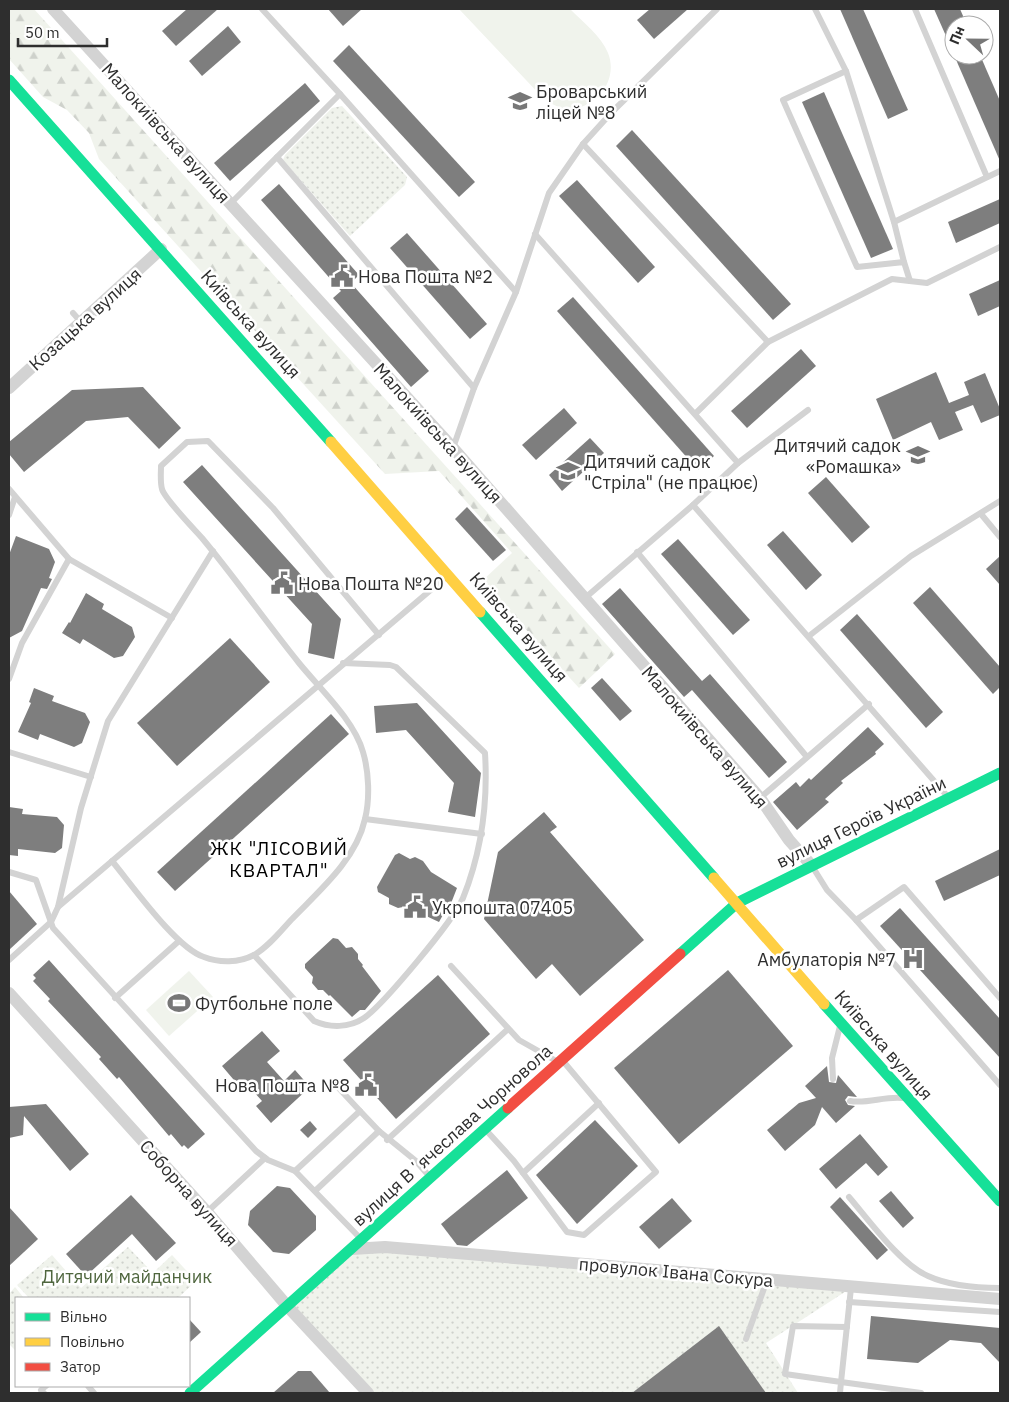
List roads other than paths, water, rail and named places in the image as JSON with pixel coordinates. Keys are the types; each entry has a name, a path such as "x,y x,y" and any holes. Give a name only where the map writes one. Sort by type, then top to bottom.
{"main road":[{"name":"Київська вулиця","path":"9,80 161,248 841,1023 1000,1201"},
{"name":"вулиця Героїв України","path":"737,903 1000,772"},
{"name":"вулиця Вʼячеслава Чорновола","path":"190,1393 737,903"}],"street":[{"name":"Малокиївська вулиця","path":"53,9 453,448 760,798 789,840 812,866"},
{"name":"Козацька вулиця","path":"9,388 77,318 161,248"},
{"name":"Соборна вулиця","path":"9,993 207,1212 288,1307 368,1393"},
{"name":"провулок Івана Сокура","path":"357,1244 851,1288 1000,1299"}],"lane":[{"path":"262,9 516,292"},
{"path":"453,448 474,388 516,292 549,193 583,144 612,112 717,9"},
{"path":"815,9 846,71 894,222 910,281"},
{"path":"915,9 987,177"},
{"path":"846,71 783,100 857,267 904,262"},
{"path":"230,204 340,94"},
{"path":"583,144 768,342"},
{"path":"277,157 474,388"},
{"path":"894,222 1000,172"},
{"path":"535,234 738,463"},
{"path":"695,414 768,342 892,279 927,283 1000,247"},
{"path":"585,598 694,505 738,463 808,410"},
{"path":"112,861 179,941 193,953 219,961 233,961 254,955 270,942 333,875 358,840 365,819 368,793 363,751 354,733 320,684 300,664 212,551 162,491 161,466 187,442 208,441 272,508 379,634"},
{"path":"9,489 69,560 172,618"},
{"path":"9,515 16,497"},
{"path":"809,636 911,556 1000,501"},
{"path":"694,505 950,798"},
{"path":"981,514 1000,538"},
{"path":"9,960 51,922 58,907 91,777 108,722 212,551"},
{"path":"637,552 807,757"},
{"path":"9,679 22,643 69,560"},
{"path":"58,907 449,574"},
{"path":"254,955 314,1021 327,1027 342,1026 364,1018 442,931 462,900 482,834 485,753 476,742 396,667 390,664 343,664"},
{"path":"760,798 869,704"},
{"path":"9,752 91,777"},
{"path":"365,819 482,834"},
{"path":"812,866 827,890 856,920 1000,1085"},
{"path":"9,872 36,880 53,928 256,1151 265,1158 295,1171 315,1191 357,1244"},
{"path":"856,920 904,887 1000,998"},
{"path":"115,998 179,941"},
{"path":"451,966 518,1040 561,1061 599,1103 656,1172 584,1235 566,1232 523,1173 485,1129"},
{"path":"833,1079 832,1058 841,1023"},
{"path":"387,1140 508,1029"},
{"path":"334,1083 387,1140 416,1161 430,1178"},
{"path":"850,1101 861,1103 888,1097 908,1099"},
{"path":"523,1173 599,1103"},
{"path":"295,1171 360,1111"},
{"path":"315,1191 379,1131"},
{"path":"207,1212 265,1158"},
{"path":"849,1197 894,1248 927,1276 962,1286 1000,1288"},
{"path":"746,1339 767,1280"},
{"path":"840,1393 851,1288"},
{"path":"849,1302 1000,1312"},
{"path":"847,1328 792,1326 785,1374 921,1393"},
{"path":"879,1387 884,1393"}],"place":[{"name":"Броварський ліцей №8","path":"520,101"},
{"name":"Нова Пошта №2","path":"342,276"},
{"name":"Дитячий садок «Ромашка»","path":"918,455"},
{"name":"Дитячий садок \"Стріла\" (не працює)","path":"568,471"},
{"name":"Нова Пошта №20","path":"282,583"},
{"name":"Укрпошта 07405","path":"415,907"},
{"name":"Амбулаторія №7","path":"913,959"},
{"name":"Футбольне поле","path":"179,1003"},
{"name":"Нова Пошта №8","path":"366,1085"}],"district":[{"name":"ЖК \"ЛІСОВИЙ КВАРТАЛ\"","path":"279,859"}],"park label":[{"name":"Дитячий майданчик","path":"127,1276"}]}
